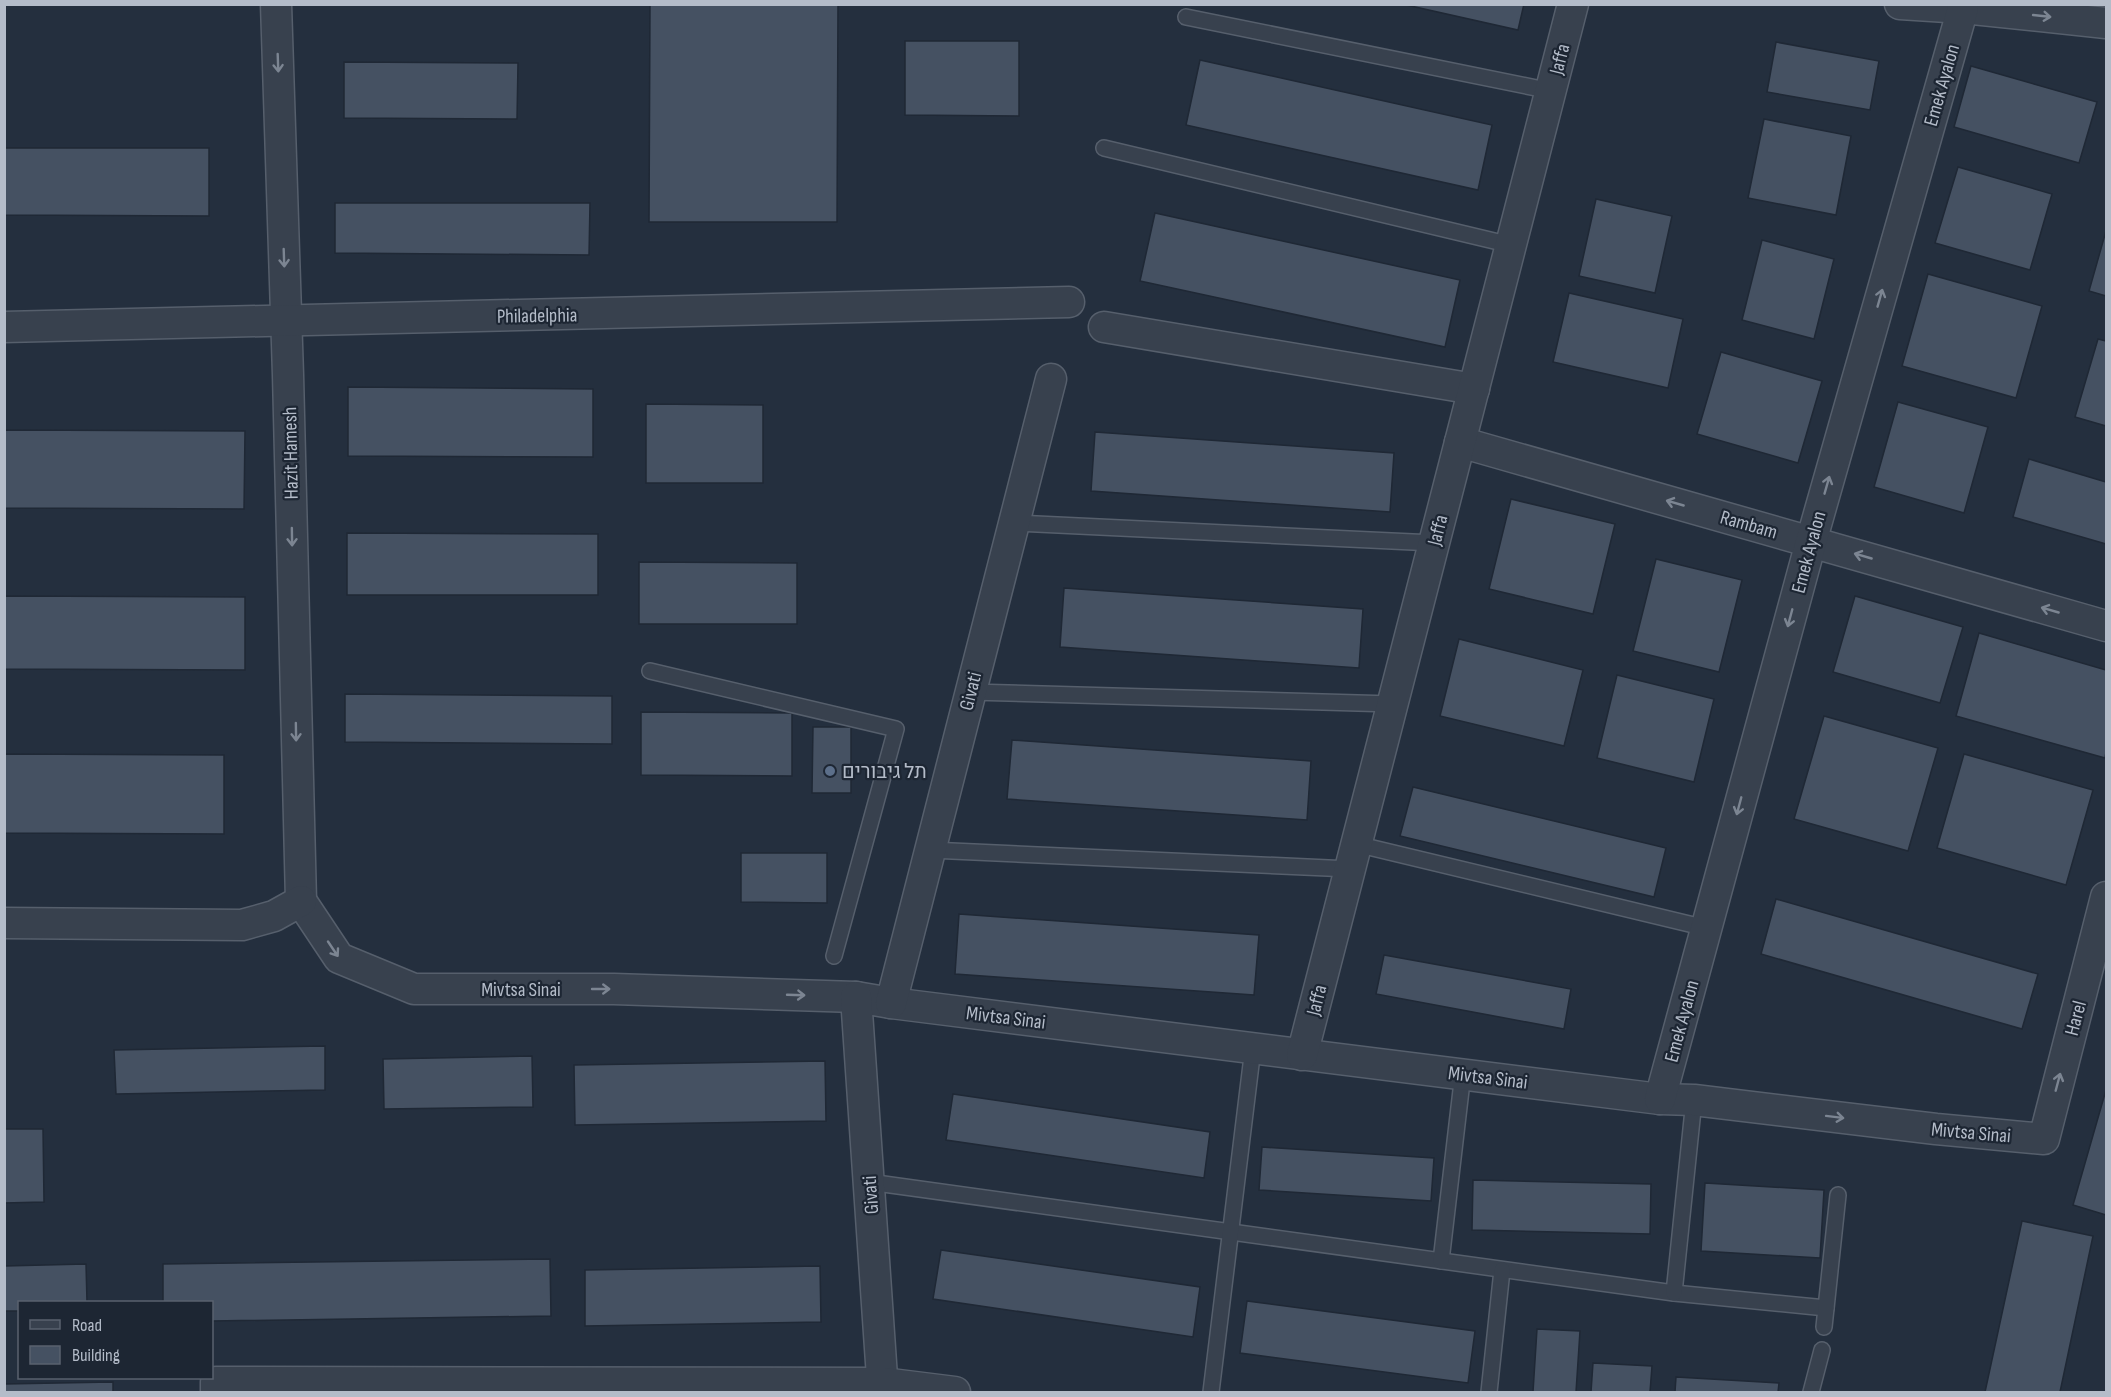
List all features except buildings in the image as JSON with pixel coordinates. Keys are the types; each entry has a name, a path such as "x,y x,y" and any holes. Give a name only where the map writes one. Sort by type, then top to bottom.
{"street":[{"name":"Hazit Hamesh","path":"276,4 301,901"},
{"name":"Jaffa","path":"1302,1055 1573,4"},
{"path":"1900,4 1963,8 2106,23"},
{"name":"Emek Ayalon","path":"1660,1099 1811,542 1963,8"},
{"name":"Philadelphia","path":"4,327 1069,303"},
{"path":"1104,327 1474,389"},
{"name":"Givati","path":"891,1003 1051,379"},
{"name":"Rambam","path":"1460,442 2106,626"},
{"name":"Harel","path":"2044,1139 2106,897"},
{"path":"4,923 243,925 274,916 301,901"},
{"name":"Mivtsa Sinai","path":"301,901 339,958 414,989 614,989 856,997 1660,1099 1694,1100 1936,1129 2044,1139"},
{"name":"Givati","path":"856,997 883,1388"},
{"path":"216,1387 883,1388 955,1392"}],"lane":[{"path":"1186,17 1551,91"},
{"path":"1104,148 1511,245"},
{"path":"1014,523 1434,543"},
{"path":"650,671 896,729 834,956"},
{"path":"970,692 1393,704"},
{"path":"930,850 1353,857 1706,928"},
{"path":"1211,1392 1253,1048"},
{"path":"1441,1261 1463,1073"},
{"path":"1674,1293 1694,1100"},
{"path":"869,1182 1674,1293 1826,1308"},
{"path":"1824,1327 1838,1195"},
{"path":"1489,1392 1502,1270"},
{"path":"1811,1392 1822,1350"}],"place":[{"name":"תל גיבורים","path":"830,771"}]}
